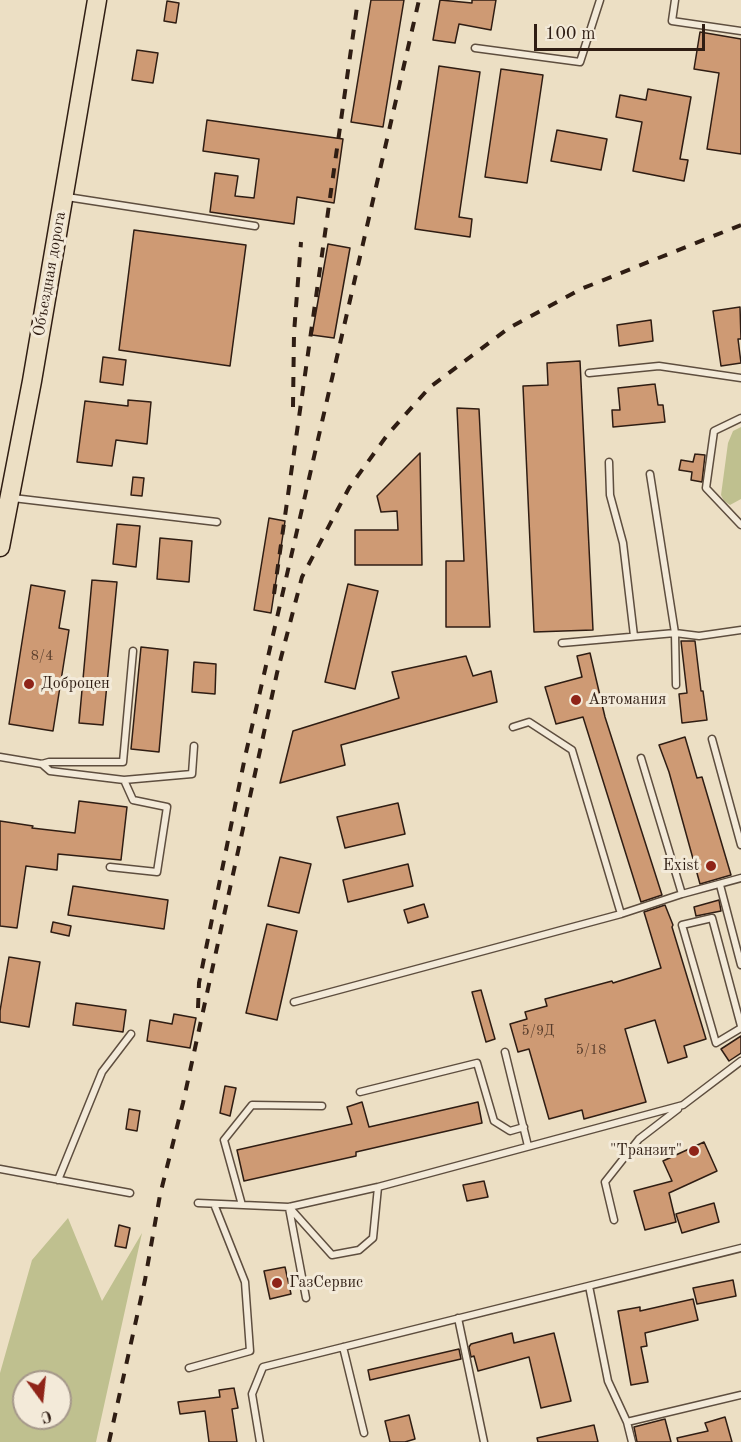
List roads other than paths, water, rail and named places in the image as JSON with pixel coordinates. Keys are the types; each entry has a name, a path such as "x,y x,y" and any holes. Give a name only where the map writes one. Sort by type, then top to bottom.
{"main road":[{"name":"Объездная дорога","path":"0,547 97,0"}],"lane":[{"path":"475,48 580,62 600,0"},
{"path":"675,0 672,21 741,32"},
{"path":"63,197 255,226"},
{"path":"589,373 659,366 741,378"},
{"path":"741,418 714,431 706,488 741,525"},
{"path":"609,462 610,495 623,543 634,636"},
{"path":"650,474 675,633 676,685"},
{"path":"9,498 217,522"},
{"path":"562,643 675,633 699,636 741,630"},
{"path":"0,757 42,764 50,762 123,762 133,651"},
{"path":"513,727 529,722 572,750 621,914"},
{"path":"712,739 741,845"},
{"path":"42,764 50,771 124,780 192,774 194,747"},
{"path":"641,758 682,894"},
{"path":"110,867 157,872 167,807 133,800 124,780"},
{"path":"294,1002 621,914 741,878"},
{"path":"720,885 741,965"},
{"path":"712,918 741,1027 716,1043 682,925 712,918"},
{"path":"58,1180 102,1072 131,1034"},
{"path":"505,1052 528,1146"},
{"path":"614,1220 605,1182 639,1139 659,1121 741,1061"},
{"path":"360,1092 477,1063 494,1120 510,1131 524,1127"},
{"path":"242,1205 224,1140 252,1105 322,1106"},
{"path":"198,1203 289,1208 378,1187 683,1105"},
{"path":"0,1169 130,1193"},
{"path":"289,1208 332,1255 359,1250 373,1238 378,1187"},
{"path":"189,1368 250,1351 244,1282 214,1204"},
{"path":"289,1208 306,1298"},
{"path":"260,1442 252,1394 263,1367 741,1248"},
{"path":"589,1286 608,1381 627,1422 632,1442"},
{"path":"458,1318 484,1442"},
{"path":"343,1347 364,1433"},
{"path":"627,1422 741,1395"}],"railway":[{"path":"274,594 358,0"},
{"path":"198,1008 199,983 245,757 419,0"},
{"path":"109,1442 145,1280 160,1195 183,1103 277,673 302,577 349,488 388,434 430,387 509,328 581,289 741,225"},
{"path":"293,407 294,333 301,242"}],"place":[{"name":"Доброцен","path":"29,684"},
{"name":"Автомания","path":"576,700"},
{"name":"Exist","path":"711,866"},
{"name":"\"Транзит\"","path":"694,1151"},
{"name":"ГазСервис","path":"277,1283"}]}
